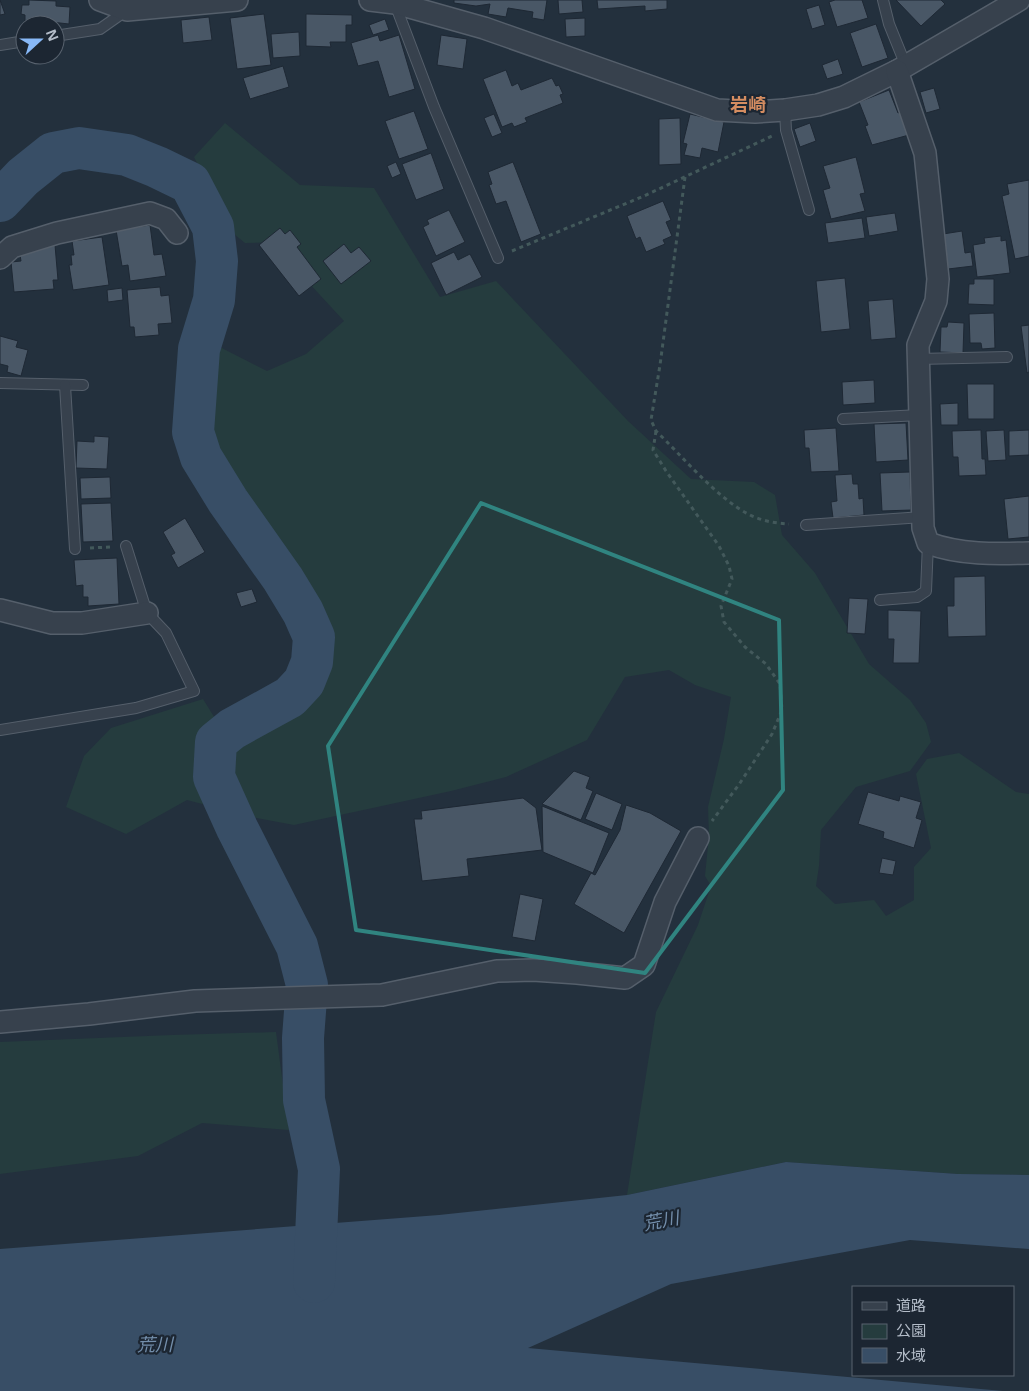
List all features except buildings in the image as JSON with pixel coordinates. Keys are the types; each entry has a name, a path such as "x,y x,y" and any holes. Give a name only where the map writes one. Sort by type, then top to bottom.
{"street":[{"path":"100,0 127,10 237,0"},
{"path":"383,1 484,28 717,110 755,112 786,120 818,105 844,97 902,69 1019,0"},
{"path":"902,69 925,153 938,279 936,301 918,345 923,528 928,543 942,548 994,554 1029,553"},
{"path":"0,258 12,248 56,233 150,213 166,219 177,233"},
{"path":"0,610 52,624 82,623 147,613"},
{"path":"0,1022 89,1014 195,1001 382,995 497,971 542,970 625,978 644,966 665,902 698,838"}],"lane":[{"path":"883,0 902,69"},
{"path":"383,1 434,107 498,258"},
{"path":"65,34 100,29 127,10"},
{"path":"0,45 15,43"},
{"path":"786,120 809,210"},
{"path":"918,359 1007,357"},
{"path":"0,383 83,385"},
{"path":"66,385 74,549"},
{"path":"843,419 920,415"},
{"path":"806,525 923,517"},
{"path":"880,600 917,598 926,591 928,543"},
{"path":"0,730 136,708 194,691 166,633 147,613 126,546"}],"path":[{"path":"498,258 685,177 786,120"},
{"path":"685,177 651,420 656,430 724,497 748,514 770,522 806,525"},
{"path":"656,430 653,450 719,546 730,566 732,579 721,606 724,622 745,647 766,664 780,684 782,710 772,734 720,812 698,838"},
{"path":"74,549 126,546"}],"highlighted area":[{"path":"481,503 779,620 783,790 645,973 356,930 328,746"}],"green space":[{"path":"225,123 300,185 374,188 440,297 496,281 628,421 691,479 754,482 775,495 782,535 815,573 869,664 910,700 926,723 931,742 910,771 856,787 821,830 816,886 835,904 874,900 886,916 914,900 914,867 931,848 916,774 927,759 959,753 1016,792 1029,794 1029,1175 958,1174 786,1162 627,1195 656,1012 698,925 711,886 705,876 709,836 708,807 724,739 731,697 695,685 669,670 625,677 587,740 506,777 451,791 294,825 252,817 187,800 126,834 66,807 84,756 111,728 203,699 221,728 269,720 304,695 318,678 322,649 312,618 314,598 207,455 200,426 199,399 210,342 267,371 306,354 344,321 308,282 284,242 245,243 234,234 194,157"},
{"path":"276,1032 289,1130 202,1123 138,1156 0,1174 0,1042"}],"water":[{"name":"荒川","path":"786,1162 958,1174 1029,1175 1029,1249 910,1240 671,1284 528,1348 1003,1391 0,1391 0,1249 439,1215 627,1195"}],"waterway":[{"path":"0,201 23,177 53,153 79,148 127,155 190,183 213,227 217,261 214,300 199,349 193,432 201,457 228,501 283,579 303,612 314,637 312,662 304,682 290,697 232,729 216,742 214,777 237,828 297,946 307,985 303,1038 304,1100 319,1169 314,1282"}],"district":[{"name":"岩崎","path":"748,105"}]}
